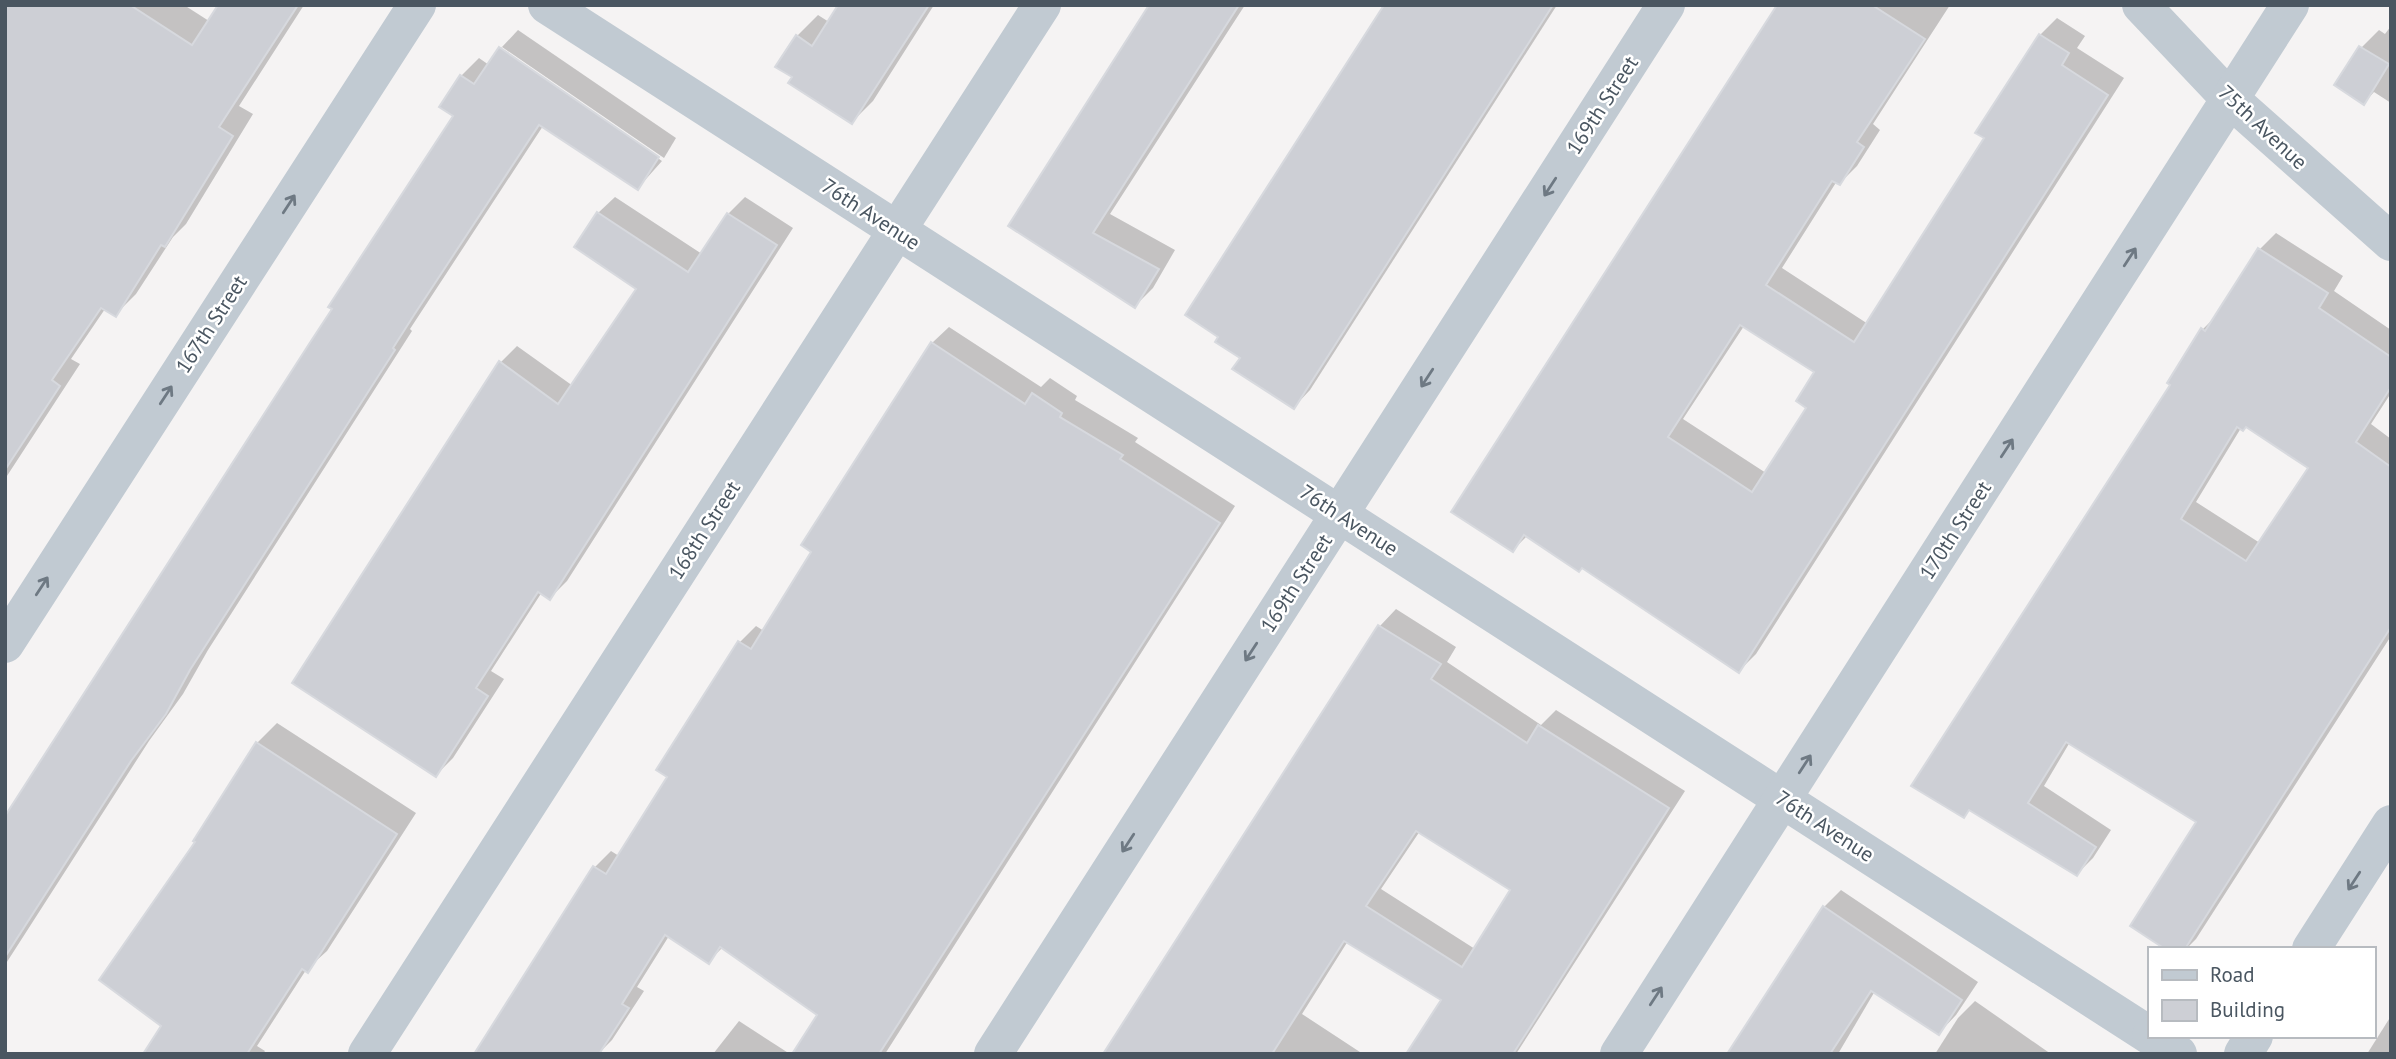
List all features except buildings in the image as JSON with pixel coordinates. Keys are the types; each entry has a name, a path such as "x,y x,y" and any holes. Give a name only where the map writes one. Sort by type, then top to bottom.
{"street":[{"name":"167th Street","path":"5,643 417,5"},
{"name":"76th Avenue","path":"547,5 2148,1035"},
{"name":"168th Street","path":"367,1054 1042,5"},
{"name":"169th Street","path":"993,1054 1666,5"},
{"name":"75th Avenue","path":"2141,5 2230,99 2391,242"},
{"name":"170th Street","path":"1619,1054 2290,5"},
{"path":"2312,947 2391,824"},
{"name":"76th Avenue","path":"2153,1038 2178,1054"},
{"path":"2243,1054 2254,1038"}]}
